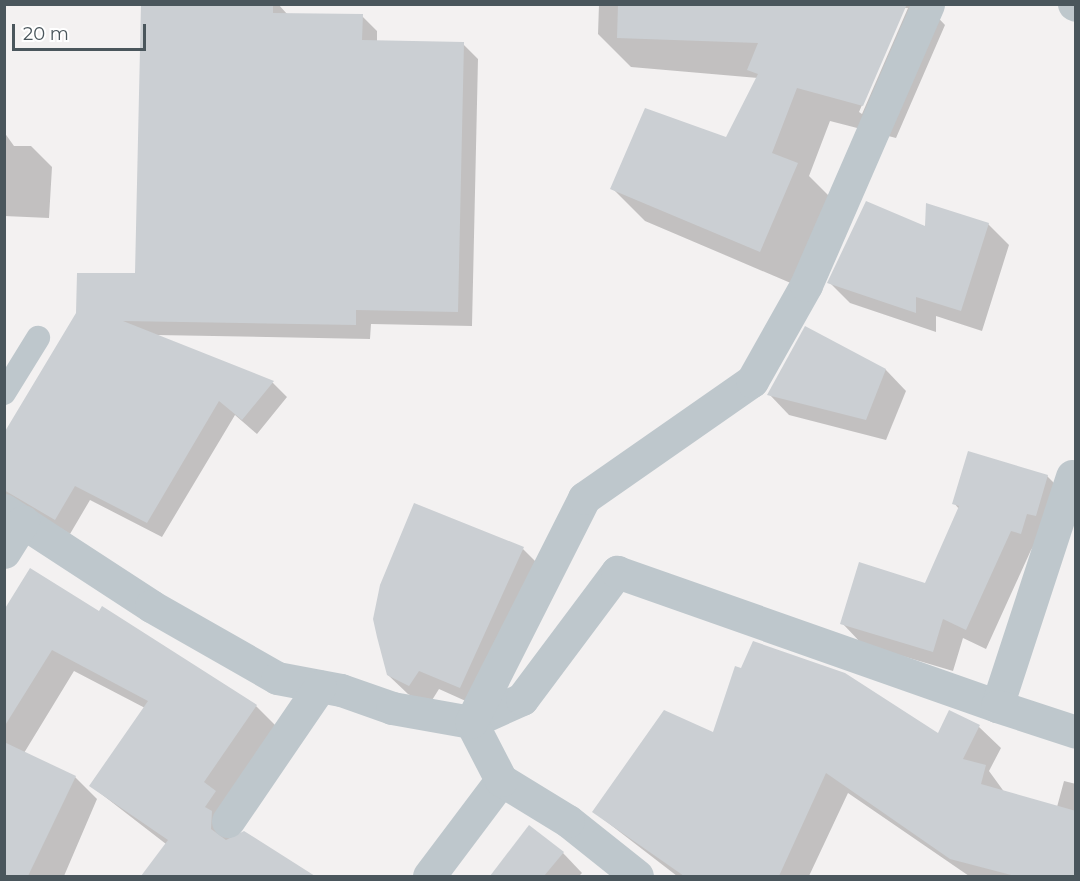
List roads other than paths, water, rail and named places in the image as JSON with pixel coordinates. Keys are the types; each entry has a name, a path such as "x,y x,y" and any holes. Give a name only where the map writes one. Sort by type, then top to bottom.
{"street":[{"path":"471,722 584,498 752,381 806,285 928,4"},
{"path":"997,706 1072,476"},
{"path":"4,552 14,516 151,606 277,678 320,686 392,708 471,722 522,699 617,572 1076,732"},
{"path":"228,821 320,686"},
{"path":"471,722 501,780 568,821 637,876"},
{"path":"429,876 501,780"}],"lane":[{"path":"4,393 38,338"}]}
